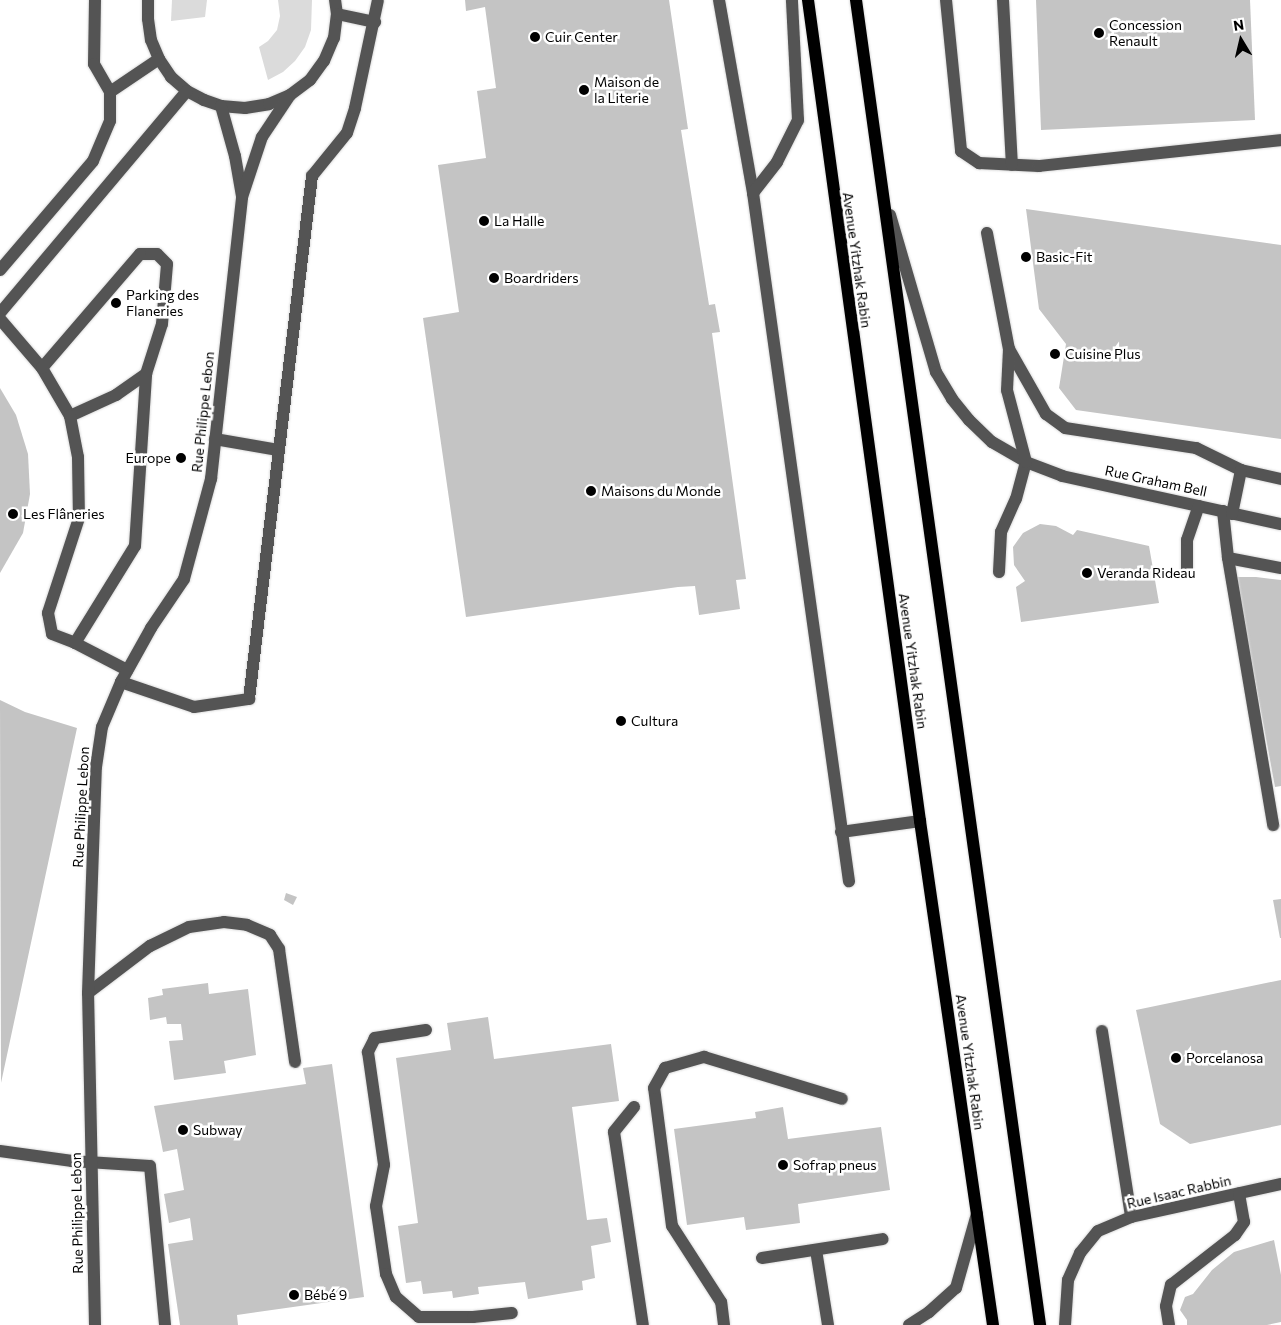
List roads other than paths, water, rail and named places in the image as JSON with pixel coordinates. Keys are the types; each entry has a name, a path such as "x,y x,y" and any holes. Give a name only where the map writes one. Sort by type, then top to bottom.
{"main road":[{"name":"Avenue Yitzhak Rabin","path":"808,0 920,821 993,1325"},
{"path":"856,0 880,184 1040,1325"}],"street":[{"path":"0,270 93,161 110,120 110,92 94,64 95,0"},
{"path":"148,0 151,40 159,59 171,77 187,91 204,100 221,106 245,108 268,104 290,95 310,80 324,61 334,38 337,14 335,0"},
{"path":"121,682 194,707 249,699 312,176 346,133 355,108 375,22 378,0"},
{"path":"719,0 753,193 849,880"},
{"path":"753,193 777,162 798,120 792,0"},
{"path":"946,0 961,151 979,163 1039,166 1130,158 1281,140"},
{"path":"1003,0 1012,165"},
{"path":"337,14 375,22"},
{"path":"110,92 159,59"},
{"path":"0,314 187,91"},
{"name":"Rue Philippe Lebon","path":"95,1325 88,993 96,767 102,727 127,670 184,579 211,480 242,197 262,138 290,95"},
{"name":"Rue Philippe Lebon","path":"221,106 235,156 242,197"},
{"name":"Rue Graham Bell","path":"880,184 936,372 952,399 969,420 992,442 1026,462 1062,476 1281,524"},
{"path":"987,234 1009,349 1007,390 1026,462 1016,499 1001,532 999,572"},
{"path":"42,368 140,254 157,254 167,264 162,324 146,374 135,546 75,643"},
{"path":"0,319 42,368 70,416 78,457 79,518 48,613 52,634 75,643 127,670"},
{"path":"1009,349 1046,414 1065,428 1196,448 1242,470 1281,479"},
{"path":"70,416 116,394 146,374"},
{"path":"215,439 278,450"},
{"path":"1242,470 1228,512 1228,558 1273,824"},
{"path":"1187,569 1187,540 1199,506"},
{"path":"1228,558 1281,568"},
{"path":"841,832 920,821"},
{"path":"88,993 150,946 189,927 224,922 247,925 270,936 279,949 295,1062"},
{"path":"426,1030 375,1038 368,1052 384,1165 376,1206 386,1274 396,1297 419,1317 474,1321 512,1313"},
{"path":"1102,1031 1131,1217"},
{"path":"724,1325 721,1302 672,1226 654,1088 665,1068 704,1057 842,1099"},
{"path":"634,1107 614,1132 644,1325"},
{"path":"0,1152 91,1162 150,1166 165,1325"},
{"name":"Rue Isaac Rabbin","path":"1065,1325 1068,1280 1080,1253 1098,1231 1131,1217 1281,1184"},
{"path":"1169,1325 1166,1306 1171,1285 1235,1235 1244,1222 1240,1193"},
{"path":"909,1325 929,1312 956,1288 977,1214"},
{"path":"762,1258 883,1239"},
{"path":"816,1250 828,1325"}],"place":[{"name":"Concession Renault","path":"1099,33"},
{"name":"Cuir Center","path":"535,37"},
{"name":"Maison de la Literie","path":"584,90"},
{"name":"La Halle","path":"484,221"},
{"name":"Basic-Fit","path":"1026,257"},
{"name":"Boardriders","path":"494,278"},
{"name":"Parking des Flaneries","path":"116,303"},
{"name":"Cuisine Plus","path":"1055,354"},
{"name":"Europe","path":"181,458"},
{"name":"Maisons du Monde","path":"591,491"},
{"name":"Les Flâneries","path":"13,514"},
{"name":"Veranda Rideau","path":"1087,573"},
{"name":"Cultura","path":"621,721"},
{"name":"Porcelanosa","path":"1176,1058"},
{"name":"Subway","path":"183,1130"},
{"name":"Sofrap pneus","path":"783,1165"},
{"name":"Bébé 9","path":"294,1295"}]}
